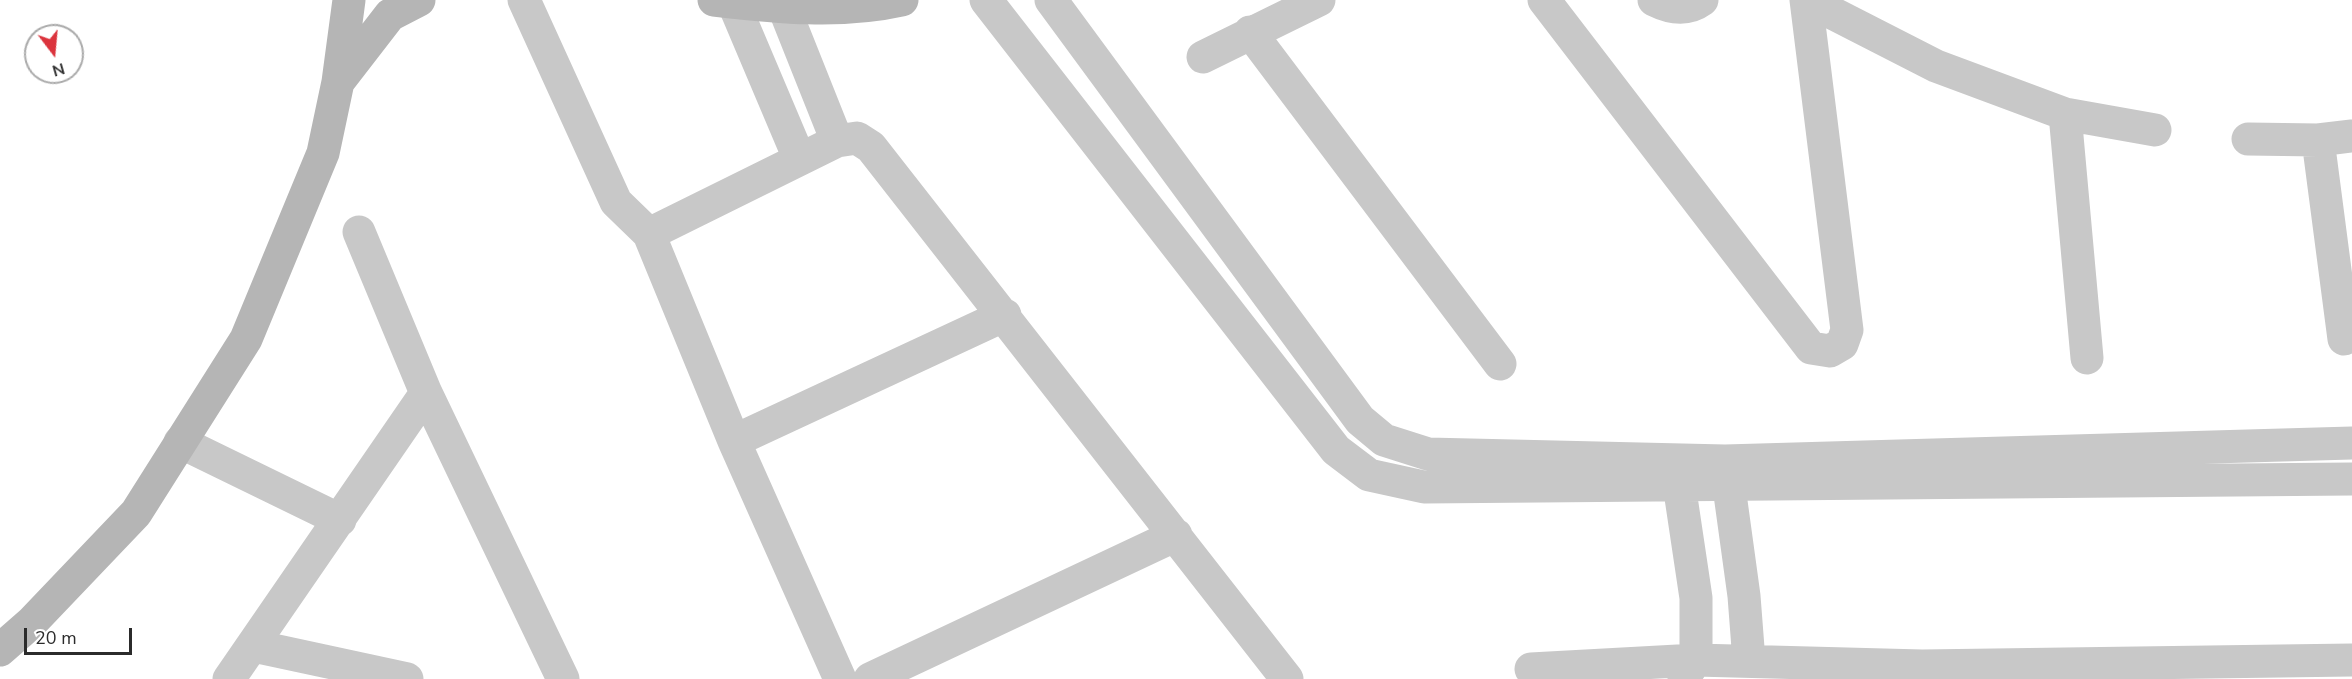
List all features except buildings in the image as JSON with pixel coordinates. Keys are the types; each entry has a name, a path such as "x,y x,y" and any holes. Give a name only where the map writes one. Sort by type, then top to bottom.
{"street":[{"path":"0,650 32,622 136,513 246,339 322,153 338,82 349,0"},
{"path":"338,82 390,15 419,0"},
{"path":"524,0 616,202 649,234 734,441 840,679"},
{"path":"799,158 723,1 873,6 902,0"},
{"path":"986,0 1336,450 1369,475 1424,487 1678,472"},
{"path":"1051,0 1360,420 1384,440 1428,454 1678,472 2352,479"},
{"path":"1203,57 1319,0"},
{"path":"1544,0 1802,337 1811,348 1830,351 1842,344 1847,330 1806,0"},
{"path":"1654,0 1668,7 1683,7 1702,0"},
{"path":"1806,0 1936,66 2065,114 2155,130"},
{"path":"790,5 837,141"},
{"path":"1251,32 1500,364"},
{"path":"2065,114 2087,358"},
{"path":"2247,139 2318,140 2352,136"},
{"path":"649,234 837,141 857,138 871,147 1005,315 1287,679"},
{"path":"2318,140 2344,271 2344,339"},
{"path":"359,232 426,393 563,679"},
{"path":"734,441 1005,315"},
{"path":"229,679 254,646 426,393"},
{"path":"180,442 340,519"},
{"path":"1728,474 2352,443"},
{"path":"1678,472 1696,598 1689,670"},
{"path":"1728,474 1749,661"},
{"path":"870,679 1176,536"},
{"path":"0,633 32,622"},
{"path":"254,646 407,679"},
{"path":"1532,669 1689,670 1749,661 1924,673 2213,670 2352,660"}]}
